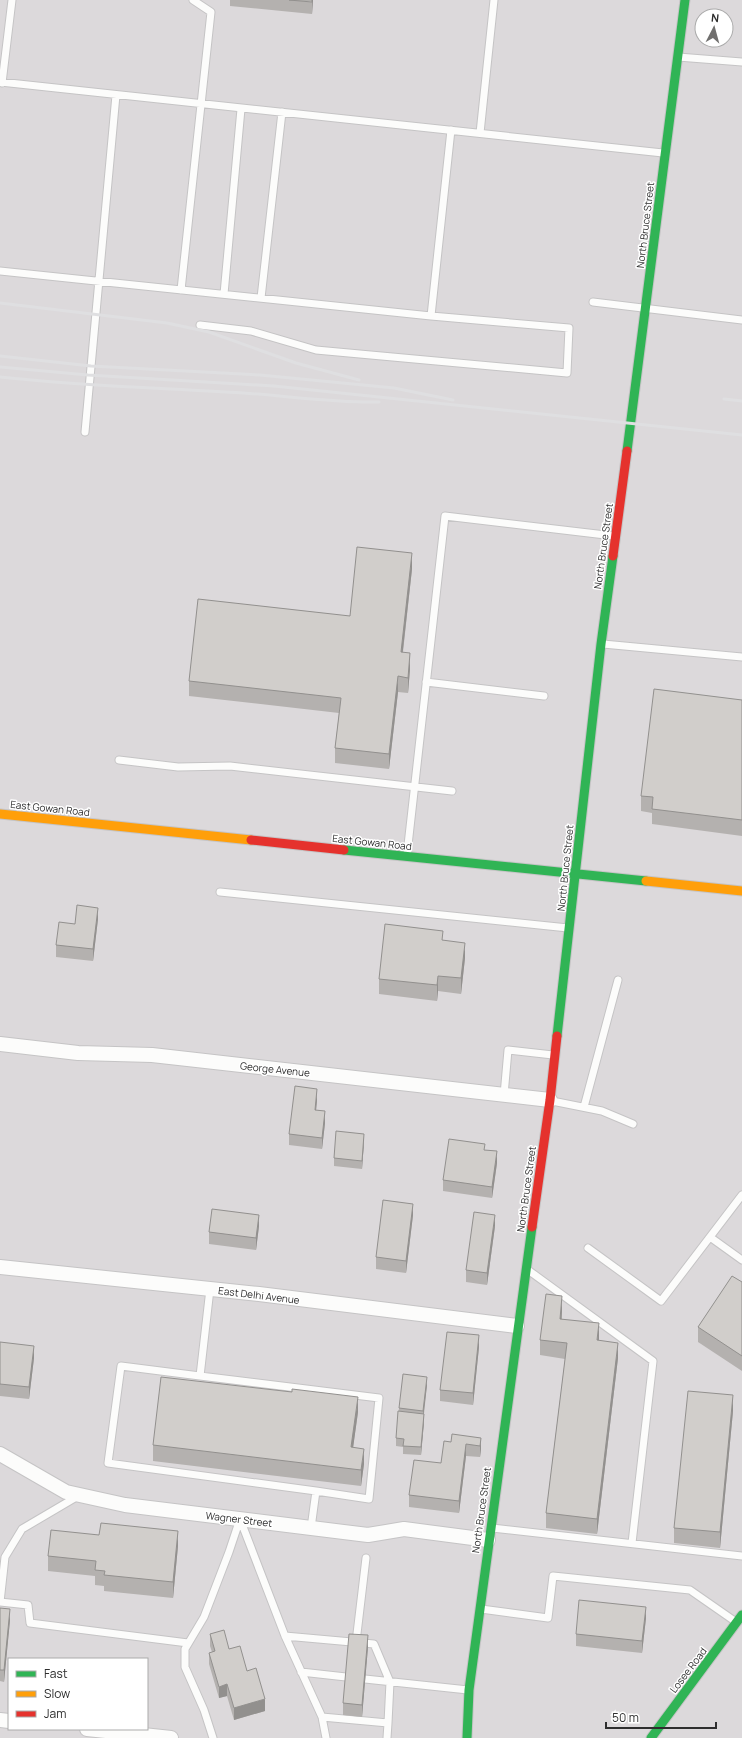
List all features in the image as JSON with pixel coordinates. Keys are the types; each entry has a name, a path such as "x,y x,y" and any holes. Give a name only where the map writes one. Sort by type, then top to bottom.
{"street":[{"name":"North Bruce Street","path":"467,1738 468,1690 525,1268 556,1055 601,644 685,0"},
{"name":"East Gowan Road","path":"0,814 742,891"},
{"name":"George Avenue","path":"0,1044 78,1053 152,1055 550,1100"},
{"name":"East Delhi Avenue","path":"0,1267 210,1289 517,1326"},
{"name":"Wagner Street","path":"0,1454 66,1492 125,1505 368,1535 404,1530 489,1534"},
{"name":"Losee Road","path":"651,1738 739,1619"},
{"path":"94,1730 138,1736 171,1738"}],"lane":[{"path":"12,0 1,82 241,109 282,112 666,153"},
{"path":"181,290 211,12 193,0"},
{"path":"480,133 494,0"},
{"path":"678,57 742,62"},
{"path":"85,432 116,94"},
{"path":"224,294 241,109"},
{"path":"261,298 282,112"},
{"path":"431,316 451,130"},
{"path":"0,271 431,316 569,328 567,373 316,350 251,332 200,325"},
{"path":"594,302 742,320"},
{"path":"407,857 445,516 616,536"},
{"path":"601,644 742,657"},
{"path":"426,682 544,696"},
{"path":"119,760 178,766 230,766 452,791"},
{"path":"220,892 570,928"},
{"path":"584,1107 618,980"},
{"path":"504,1095 508,1050 556,1055"},
{"path":"550,1100 602,1111 633,1124"},
{"path":"588,1248 661,1301 742,1195"},
{"path":"710,1237 742,1260"},
{"path":"525,1268 652,1361 632,1543"},
{"path":"200,1376 210,1289"},
{"path":"121,1366 200,1376 379,1398 369,1499 108,1463 121,1366"},
{"path":"311,1528 316,1491"},
{"path":"80,1495 22,1529 5,1557 0,1602 28,1605 30,1623 188,1643"},
{"path":"240,1519 285,1636 322,1717 326,1738"},
{"path":"213,1738 204,1710 185,1667 185,1649 204,1617 240,1519"},
{"path":"489,1534 632,1543 742,1556"},
{"path":"356,1642 366,1558"},
{"path":"479,1609 548,1618 553,1576 690,1590 739,1619"},
{"path":"285,1636 374,1644 390,1682 387,1738"},
{"path":"301,1672 346,1677"},
{"path":"365,1679 468,1690"},
{"path":"322,1717 388,1723"}],"shaded area":[{"path":"0,0 742,0 742,1738 0,1738"}],"building":[{"path":"289,0 312,0 312,2"},
{"path":"357,547 412,553 401,652 410,653 408,678 398,676 389,754 335,748 341,698 189,681 198,599 350,616"},
{"path":"654,689 742,700 742,820 652,809 653,797 641,796"},
{"path":"77,905 98,908 93,949 56,945 59,922 75,924"},
{"path":"385,924 443,931 442,940 465,943 461,978 438,976 437,985 379,979"},
{"path":"295,1086 317,1089 315,1110 325,1111 322,1138 289,1134"},
{"path":"336,1131 364,1134 362,1161 334,1158"},
{"path":"449,1139 485,1144 484,1150 497,1151 492,1187 443,1180"},
{"path":"383,1200 413,1204 406,1261 376,1257"},
{"path":"212,1209 259,1215 256,1238 209,1232"},
{"path":"474,1212 495,1215 487,1273 466,1270"},
{"path":"732,1276 742,1282 742,1356 698,1327"},
{"path":"546,1294 562,1296 560,1319 599,1323 597,1340 618,1343 597,1519 546,1513 567,1343 540,1340"},
{"path":"447,1332 479,1335 473,1393 440,1390"},
{"path":"0,1342 34,1346 29,1387 0,1384"},
{"path":"403,1374 427,1377 423,1411 399,1408"},
{"path":"161,1377 292,1392 292,1389 358,1397 351,1447 364,1449 361,1470 153,1445"},
{"path":"688,1391 733,1395 720,1532 674,1528"},
{"path":"398,1411 424,1414 421,1447 403,1446 404,1439 396,1438"},
{"path":"452,1434 481,1438 480,1446 466,1444 459,1501 409,1495 414,1460 441,1463 444,1441 451,1442"},
{"path":"101,1523 178,1531 173,1582 104,1575 105,1571 95,1570 96,1561 48,1556 51,1530 99,1535"},
{"path":"579,1600 646,1607 642,1641 576,1634"},
{"path":"0,1608 10,1609 4,1670 0,1670"},
{"path":"224,1630 229,1649 240,1646 247,1671 256,1668 265,1699 234,1708 227,1684 219,1687 209,1653 215,1651 210,1634"},
{"path":"349,1634 368,1635 362,1705 343,1703"}],"railway":[{"path":"0,303 167,323 209,332 296,363 359,380"},
{"path":"0,356 91,366 260,375 394,388 453,400"},
{"path":"0,367 88,375 274,386 742,435"},
{"path":"0,377 91,385 379,402"},
{"path":"724,399 742,401"}],"traffic: fast":[{"path":"627,451 685,0"},
{"path":"557,1036 601,644 613,556"},
{"path":"344,850 646,881"},
{"path":"467,1738 469,1690 532,1227"},
{"path":"651,1738 742,1615"}],"traffic: slow":[{"path":"0,814 251,840"},
{"path":"646,881 742,891"}],"traffic: jam":[{"path":"613,556 627,451"},
{"path":"251,840 344,850"},
{"path":"532,1227 550,1100 557,1036"}]}
